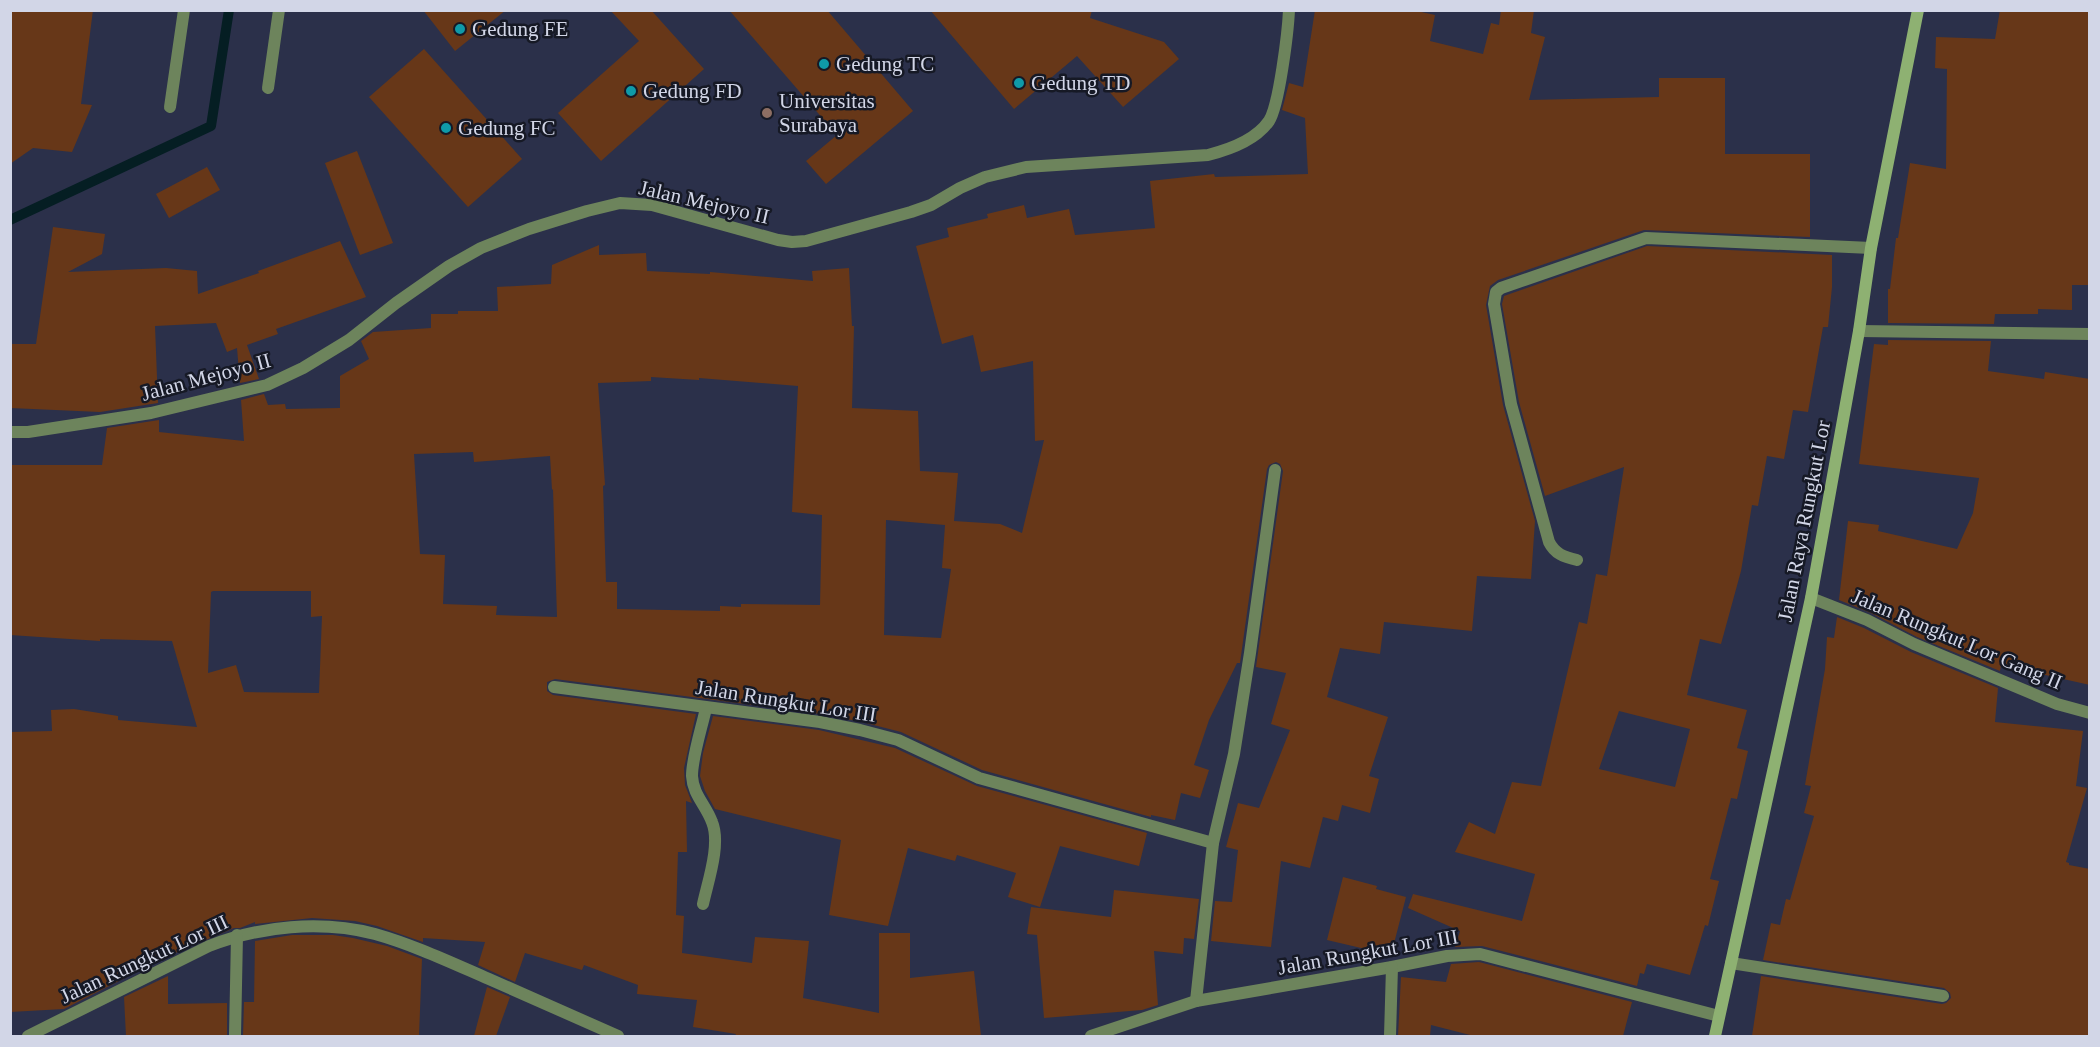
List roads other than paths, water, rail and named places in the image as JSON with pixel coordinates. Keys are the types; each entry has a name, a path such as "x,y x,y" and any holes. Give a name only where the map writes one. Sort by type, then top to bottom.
{"main road":[{"name":"Jalan Raya Rungkut Lor","path":"1715,1036 1811,598 1859,331 1871,248 1918,10"}],"street":[{"path":"170,107 184,10"},
{"path":"268,88 279,10"},
{"name":"Jalan Mejoyo II","path":"10,432 28,432 151,413 267,386 303,368 349,340 440,272 481,248 529,229 620,203 652,205 778,240 806,241 911,212 931,205 985,177 1026,167 1208,155 1227,150 1260,131 1270,120 1276,101 1288,27 1288,10"},
{"path":"1577,560 1563,557 1553,550 1549,542 1510,404 1494,304 1496,292 1501,288 1646,238 1871,248"},
{"path":"1859,331 2090,334"},
{"path":"1196,1001 1213,843 1234,754 1275,470"},
{"name":"Jalan Rungkut Lor Gang II","path":"1811,598 2057,704 2090,713"},
{"name":"Jalan Rungkut Lor III","path":"554,687 820,722 860,730 898,740 980,778 1213,843"},
{"path":"703,904 713,857 715,834 712,821 694,791 692,774 706,708"},
{"name":"Jalan Rungkut Lor III","path":"28,1036 209,946 237,935 270,929 301,927 332,928 373,934 428,952 618,1036"},
{"path":"235,1036 237,935"},
{"name":"Jalan Rungkut Lor III","path":"1091,1036 1196,1001 1447,956 1480,954 1719,1016"},
{"path":"1731,963 1943,996"},
{"path":"1390,1036 1392,967"}],"waterway":[{"path":"10,220 211,126 229,10"}],"place":[{"name":"Gedung FE","path":"460,29"},
{"name":"Gedung TC","path":"824,64"},
{"name":"Gedung TD","path":"1019,83"},
{"name":"Gedung FD","path":"631,91"},
{"name":"Universitas Surabaya","path":"767,113"},
{"name":"Gedung FC","path":"446,128"}]}
